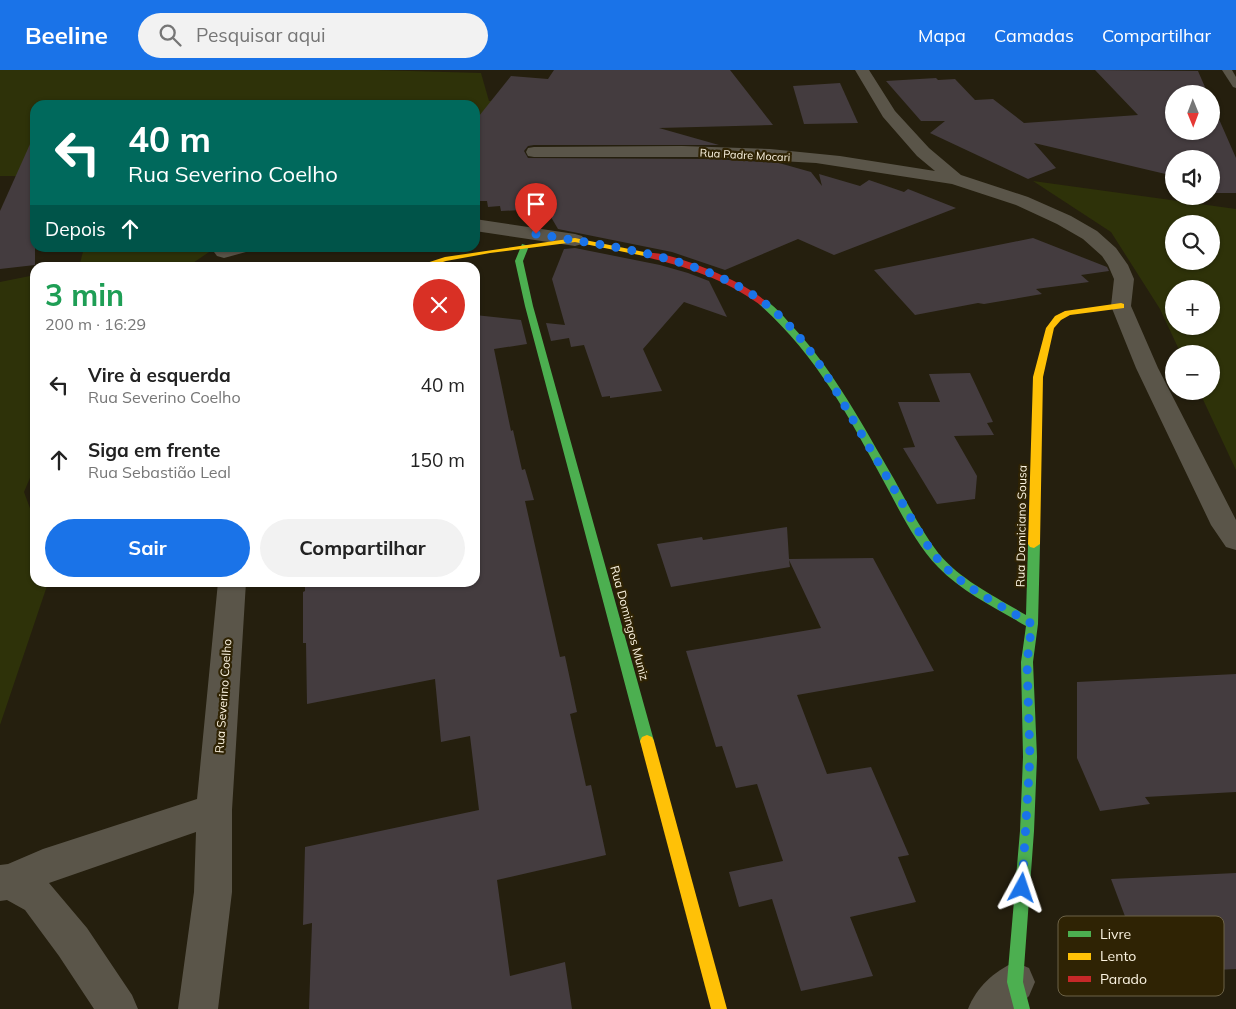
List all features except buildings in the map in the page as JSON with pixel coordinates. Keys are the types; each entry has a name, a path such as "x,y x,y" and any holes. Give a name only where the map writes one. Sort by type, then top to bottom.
{"street":[{"path":"862,70 889,114 923,152 955,179 1022,201 1064,220 1090,236 1109,252 1118,265 1124,279 1121,306 1147,368 1225,525 1236,540"},
{"name":"Rua Padre Mocari","path":"534,152 656,151 770,154 955,179"},
{"path":"480,226 575,240 662,258 696,267 727,280 747,292 782,318 820,363 910,517 941,563 972,588 1032,624"},
{"path":"436,262 525,246 575,240"},
{"name":"Rua Domingos Muniz","path":"525,246 519,261 529,306 719,1009"},
{"name":"Rua Domiciano Sousa","path":"1008,1000 1028,821 1030,757 1027,662 1032,624 1038,377 1050,328 1058,318 1068,313 1121,306"},
{"name":"Rua Severino Coelho","path":"198,1009 213,892 214,810 232,587"},
{"path":"5,883 43,867 214,810"},
{"path":"5,883 38,897 74,942 118,1009"}],"green space":[{"path":"0,70 376,70 481,73 489,101 541,98 480,133 480,100 30,100 30,176 0,176"},
{"path":"1033,181 1165,199 1165,205 1207,205 1236,209 1236,470 1203,400 1220,400 1220,345 1177,345 1172,335 1220,335 1220,280 1165,280 1165,320 1111,232"},
{"path":"83,252 209,252 194,262 80,262"},
{"path":"30,276 30,478 24,492 30,508 30,587 47,587 0,725 0,282"}],"traffic: fast":[{"path":"525,246 519,261 529,306 647,741"},
{"path":"762,302 784,322 823,368 856,420 924,541 935,556 950,572 972,589 1032,624"},
{"path":"1022,1009 1015,982 1027,831 1030,757 1027,662 1032,624 1034,544"}],"traffic: slow":[{"path":"435,262 490,251 575,240 649,255"},
{"path":"1034,544 1038,377 1050,328 1058,318 1068,313 1121,306"},
{"path":"647,741 719,1009"}],"traffic: jam":[{"path":"649,255 709,272 736,285 762,302"}],"route":[{"path":"536,234 575,240 696,267 727,280 754,296 782,318 820,363 910,517 941,563 972,588 1032,624 1027,662 1030,757 1027,831 1022,888"}]}
